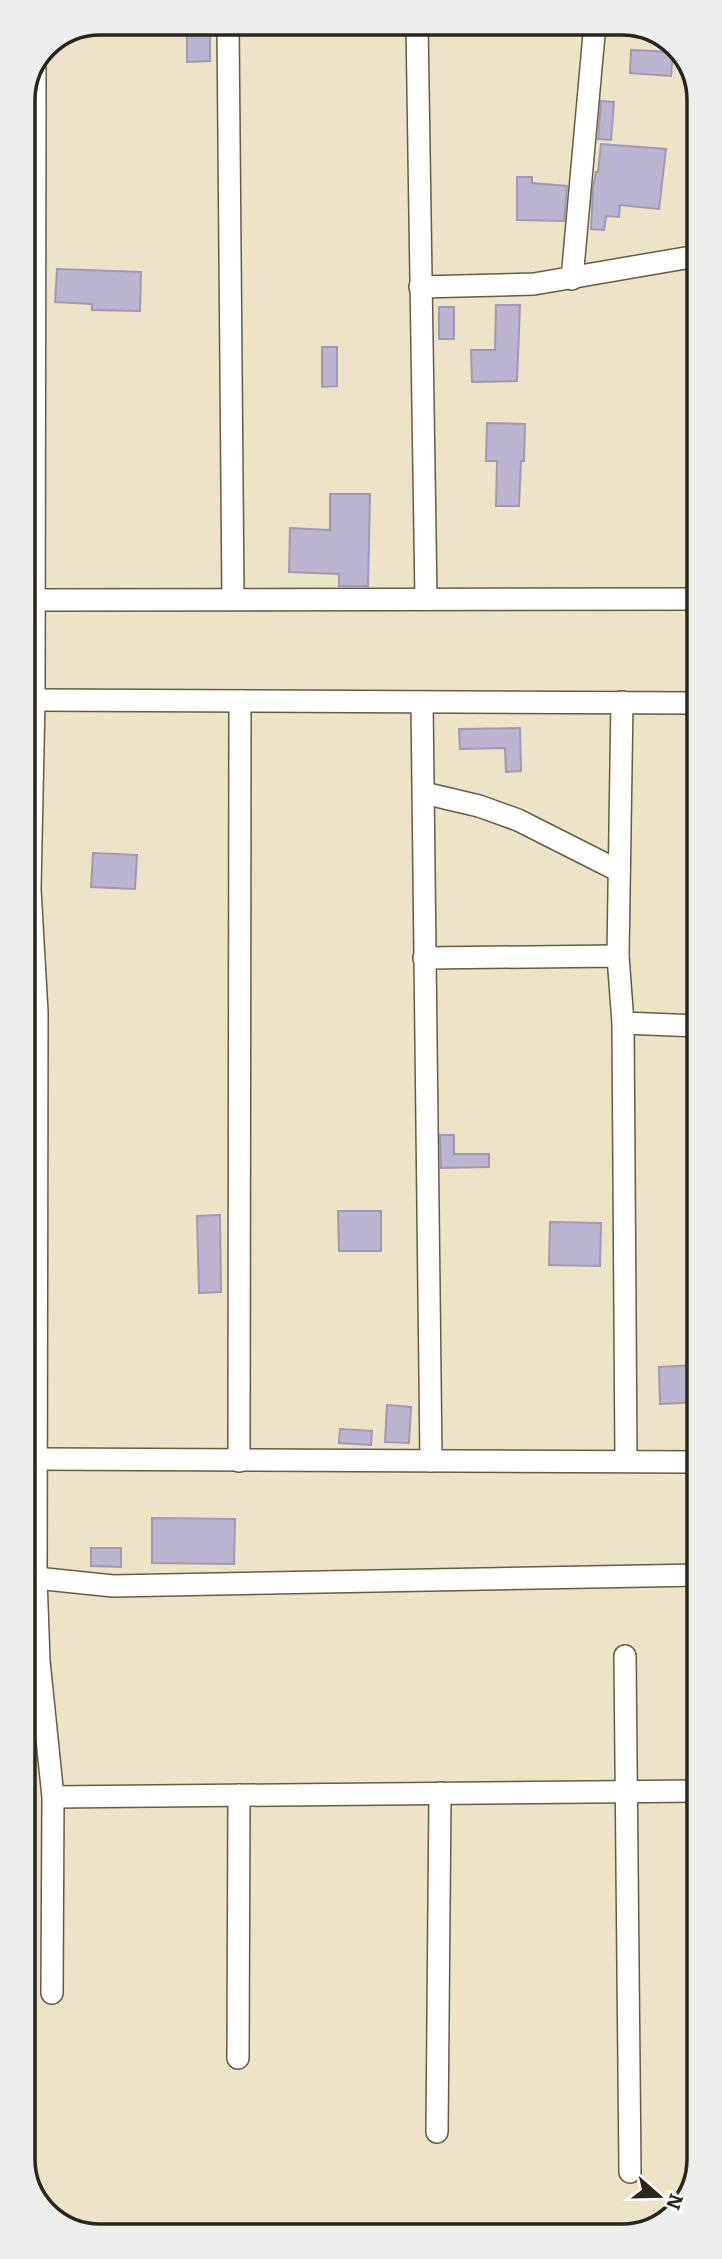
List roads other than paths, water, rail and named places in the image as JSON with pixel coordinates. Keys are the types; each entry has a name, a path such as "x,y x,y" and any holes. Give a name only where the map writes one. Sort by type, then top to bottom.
{"street":[{"path":"228,35 233,599"},
{"path":"417,35 426,599"},
{"path":"572,279 594,35"},
{"path":"420,288 534,284 687,258"},
{"path":"35,600 687,599"},
{"path":"35,700 687,703"},
{"path":"239,1461 240,701"},
{"path":"422,702 430,1461"},
{"path":"622,702 618,956 623,1023 626,1461"},
{"path":"424,793 479,806 518,820 619,871"},
{"path":"424,958 618,956"},
{"path":"623,1023 687,1026"},
{"path":"35,1369 35,1479"},
{"path":"36,1459 687,1462"},
{"path":"35,1578 113,1586 687,1575"},
{"path":"35,1624 53,1797 52,1993"},
{"path":"625,1656 630,2172"},
{"path":"53,1797 687,1791"},
{"path":"437,2132 440,1793"},
{"path":"238,2057 239,1795"}]}
